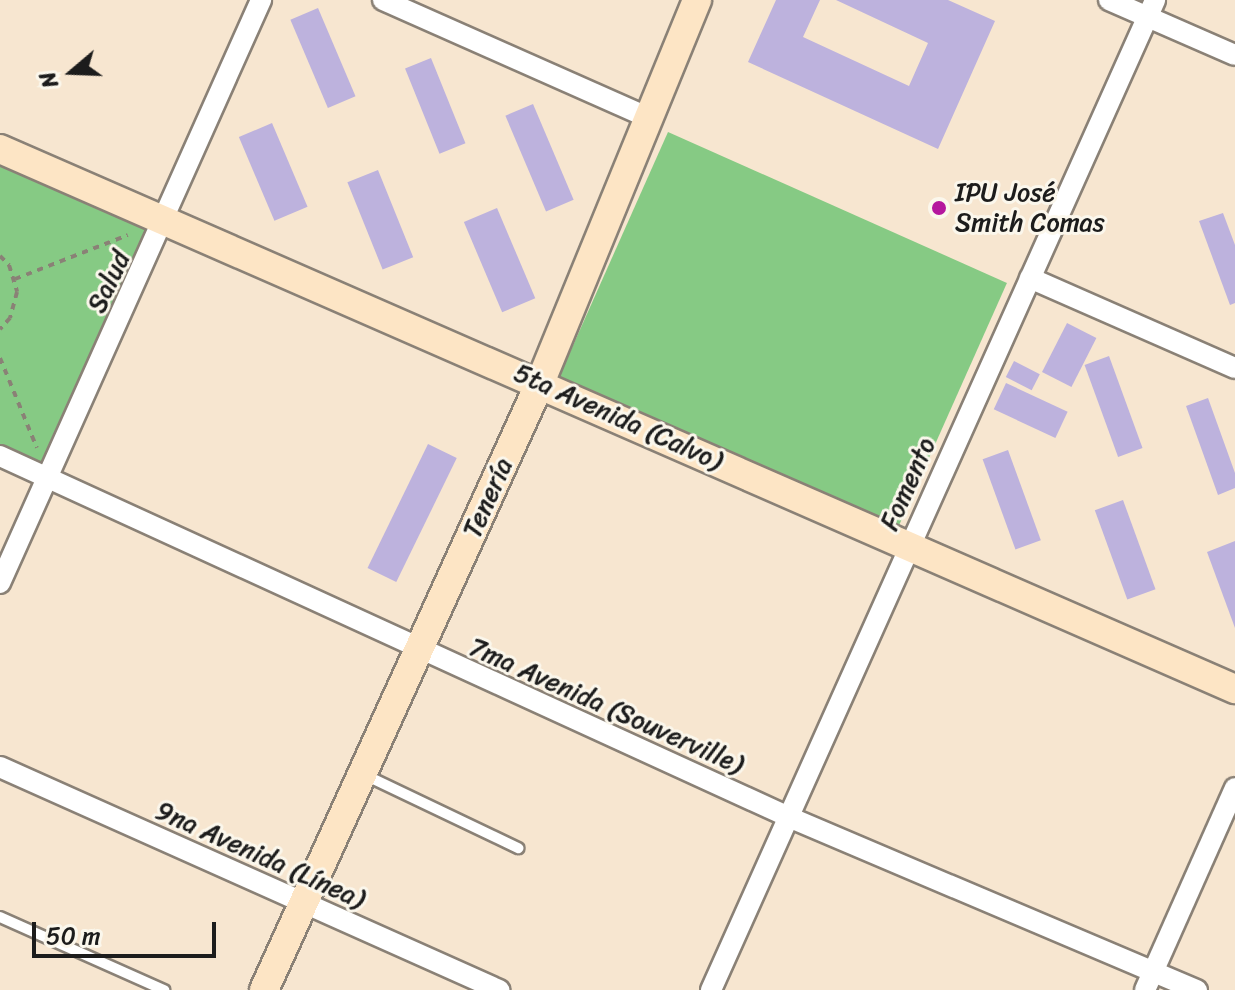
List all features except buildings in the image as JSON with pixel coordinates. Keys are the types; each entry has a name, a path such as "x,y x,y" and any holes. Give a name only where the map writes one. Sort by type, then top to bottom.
{"street":[{"name":"Salud","path":"0,583 167,219 261,0"},
{"path":"383,0 647,117"},
{"name":"Tenería","path":"264,990 540,383 697,0"},
{"path":"1109,0 1151,8 1235,55"},
{"name":"Fomento","path":"711,990 791,818 909,545 1151,8"},
{"name":"5ta Avenida (Calvo)","path":"0,149 167,219 1235,689"},
{"path":"1030,278 1235,368"},
{"name":"7ma Avenida (Souverville)","path":"0,456 791,818 1197,990"},
{"name":"9na Avenida (Línea)","path":"0,767 499,990"},
{"path":"1145,990 1235,788"}],"lane":[{"path":"361,773 518,848"},
{"path":"0,917 164,990"}],"path":[{"path":"15,279 167,219"},
{"path":"0,256 15,279 15,305 0,329"},
{"path":"0,358 48,476"}],"green space":[{"path":"668,132 1007,283 898,529 559,378"},
{"path":"0,159 149,226 44,465 0,445"}],"place":[{"name":"IPU José Smith Comas","path":"939,208"}]}
